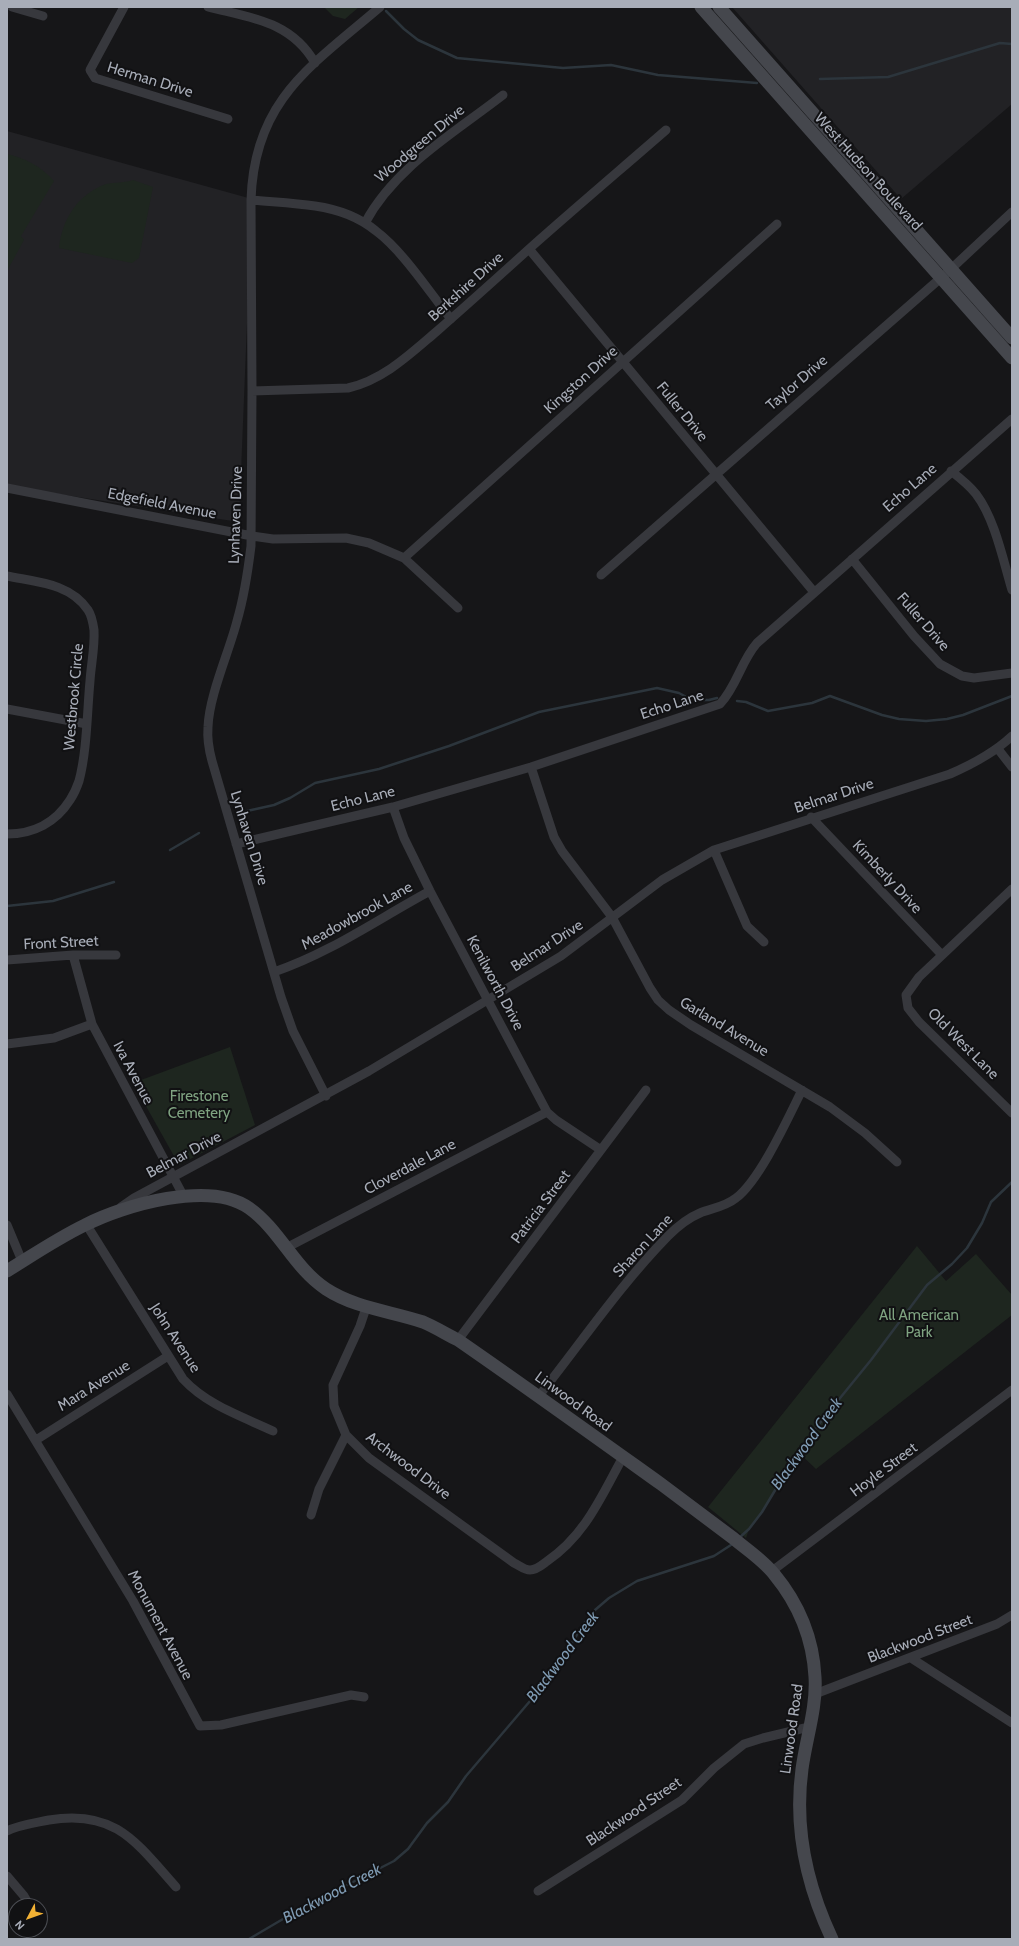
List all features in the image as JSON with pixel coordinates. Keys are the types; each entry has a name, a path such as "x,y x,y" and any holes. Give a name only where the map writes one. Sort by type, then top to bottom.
{"main road":[{"name":"West Hudson Boulevard","path":"701,7 1009,355"},
{"name":"West Hudson Boulevard","path":"719,7 1012,338"},
{"name":"Linwood Road","path":"7,1271 86,1224 110,1214 141,1205 184,1197 218,1197 233,1200 247,1206 267,1223 311,1277 325,1288 343,1299 366,1308 423,1323 458,1340 623,1457 718,1526 748,1550 772,1572 792,1600 806,1627 813,1657 815,1694 799,1794 799,1820 803,1854 821,1914 832,1939"}],"street":[{"path":"12,7 43,16"},
{"name":"Herman Drive","path":"124,7 90,70 95,78 228,119"},
{"path":"208,7 258,20 288,32 300,42 315,63"},
{"name":"Lynhaven Drive","path":"326,1096 293,1031 274,972 212,761 208,746 208,726 216,692 238,619 248,571 252,536 251,180 257,151 269,120 283,97 315,63 380,7"},
{"name":"Woodgreen Drive","path":"365,223 385,191 400,176 503,95"},
{"name":"Berkshire Drive","path":"252,391 323,390 360,385 383,375 451,319 666,130"},
{"path":"251,200 315,206 344,214 365,223 377,231 394,248 451,319"},
{"name":"Taylor Drive","path":"601,575 950,269 1012,212"},
{"name":"Kingston Drive","path":"404,558 777,224"},
{"name":"Fuller Drive","path":"529,249 814,592"},
{"name":"Echo Lane","path":"236,844 393,807 531,767 720,704 739,675 747,654 766,634 1012,419"},
{"path":"951,471 967,484 983,503 992,526 1012,590"},
{"name":"Edgefield Avenue","path":"7,488 252,536 273,539 346,538 375,545 404,558 458,608"},
{"name":"Fuller Drive","path":"852,559 914,636 940,664 962,676 974,678 1012,673"},
{"name":"Westbrook Circle","path":"7,576 56,586 74,596 89,611 94,631 86,724 79,780 70,800 54,820 45,826 21,833 7,834"},
{"path":"7,709 86,724"},
{"name":"Belmar Drive","path":"110,1214 134,1198 326,1096 561,956 662,880 714,850 811,817 950,774 969,766 998,749 1012,736"},
{"path":"998,749 1012,767"},
{"name":"Garland Avenue","path":"531,767 554,837 562,851 612,917 650,988 669,1010 691,1025 802,1090 865,1133 896,1162"},
{"name":"Kenilworth Drive","path":"393,807 404,838 430,891 547,1112 556,1120 601,1150"},
{"name":"Kimberly Drive","path":"811,817 942,955"},
{"path":"714,850 747,926 764,942"},
{"name":"Old West Lane","path":"1012,890 919,977 906,995 908,1008 918,1022 1012,1113"},
{"name":"Meadowbrook Lane","path":"274,972 302,963 330,949 430,891"},
{"name":"Front Street","path":"7,960 73,955 116,955"},
{"name":"Iva Avenue","path":"73,955 92,1024 184,1197"},
{"path":"7,1044 54,1038 92,1024"},
{"name":"Patricia Street","path":"458,1340 646,1090"},
{"name":"Sharon Lane","path":"538,1397 633,1275 672,1231 699,1213 727,1205 737,1198 747,1187 773,1146 802,1090"},
{"name":"Cloverdale Lane","path":"286,1248 547,1112"},
{"name":"John Avenue","path":"86,1224 183,1379 201,1396 234,1414 273,1431"},
{"path":"7,1225 22,1261"},
{"name":"Archwood Drive","path":"366,1308 360,1326 333,1385 334,1406 346,1435 369,1458 514,1563 526,1569 532,1570 563,1550 577,1535 623,1457"},
{"name":"Mara Avenue","path":"36,1440 168,1356"},
{"name":"Hoyle Street","path":"772,1572 1012,1390"},
{"name":"Monument Avenue","path":"7,1394 133,1600 200,1726 220,1725 351,1695 364,1698"},
{"path":"311,1515 319,1489 346,1435"},
{"name":"Blackwood Street","path":"815,1694 997,1624 1012,1615"},
{"path":"911,1658 1012,1723"},
{"name":"Blackwood Street","path":"538,1891 682,1800 714,1768 744,1744 776,1734 809,1727"},
{"path":"7,1831 13,1828 70,1817 96,1820 118,1830 143,1849 176,1888"},
{"path":"7,1876 25,1898"}],"shaded area":[{"path":"732,7 1012,7 1012,104 901,199"},
{"path":"7,131 252,199 239,522 7,486"}],"green space":[{"path":"324,7 359,7 345,19 333,16"},
{"path":"7,154 33,164 44,171 54,181 21,236 24,240 7,271"},
{"path":"133,180 153,187 139,258 132,263 59,248 64,227 68,218 73,209 87,194 106,184"},
{"name":"Firestone Cemetery","path":"230,1047 255,1125 179,1165 133,1083"},
{"name":"All American Park","path":"917,1246 946,1281 976,1254 1012,1295 1012,1315 816,1469 798,1452 762,1512 749,1529 746,1538 708,1507"}],"waterway":[{"path":"386,11 404,29 418,40 457,58 563,68 611,65 658,75 757,83"},
{"path":"820,79 888,77 1000,43 1012,44"},
{"path":"247,811 274,805 290,798 315,783 379,769 449,746 539,712 657,688 679,693 692,700 709,700 717,698"},
{"path":"737,701 746,702 768,711 812,703 830,696 882,715 899,719 926,721 947,719 963,715 1012,696"},
{"path":"170,850 199,833"},
{"path":"7,906 53,901 114,882"},
{"name":"Blackwood Creek","path":"739,1538 749,1529 762,1512 798,1452 823,1419 871,1360 927,1285 952,1264 967,1248 982,1223 991,1202 1012,1182"},
{"name":"Blackwood Creek","path":"249,1939 300,1909 394,1861 408,1849 427,1823 448,1802 466,1776 542,1687 565,1655 582,1626 595,1610 609,1598 637,1581 714,1556 734,1543"}]}
